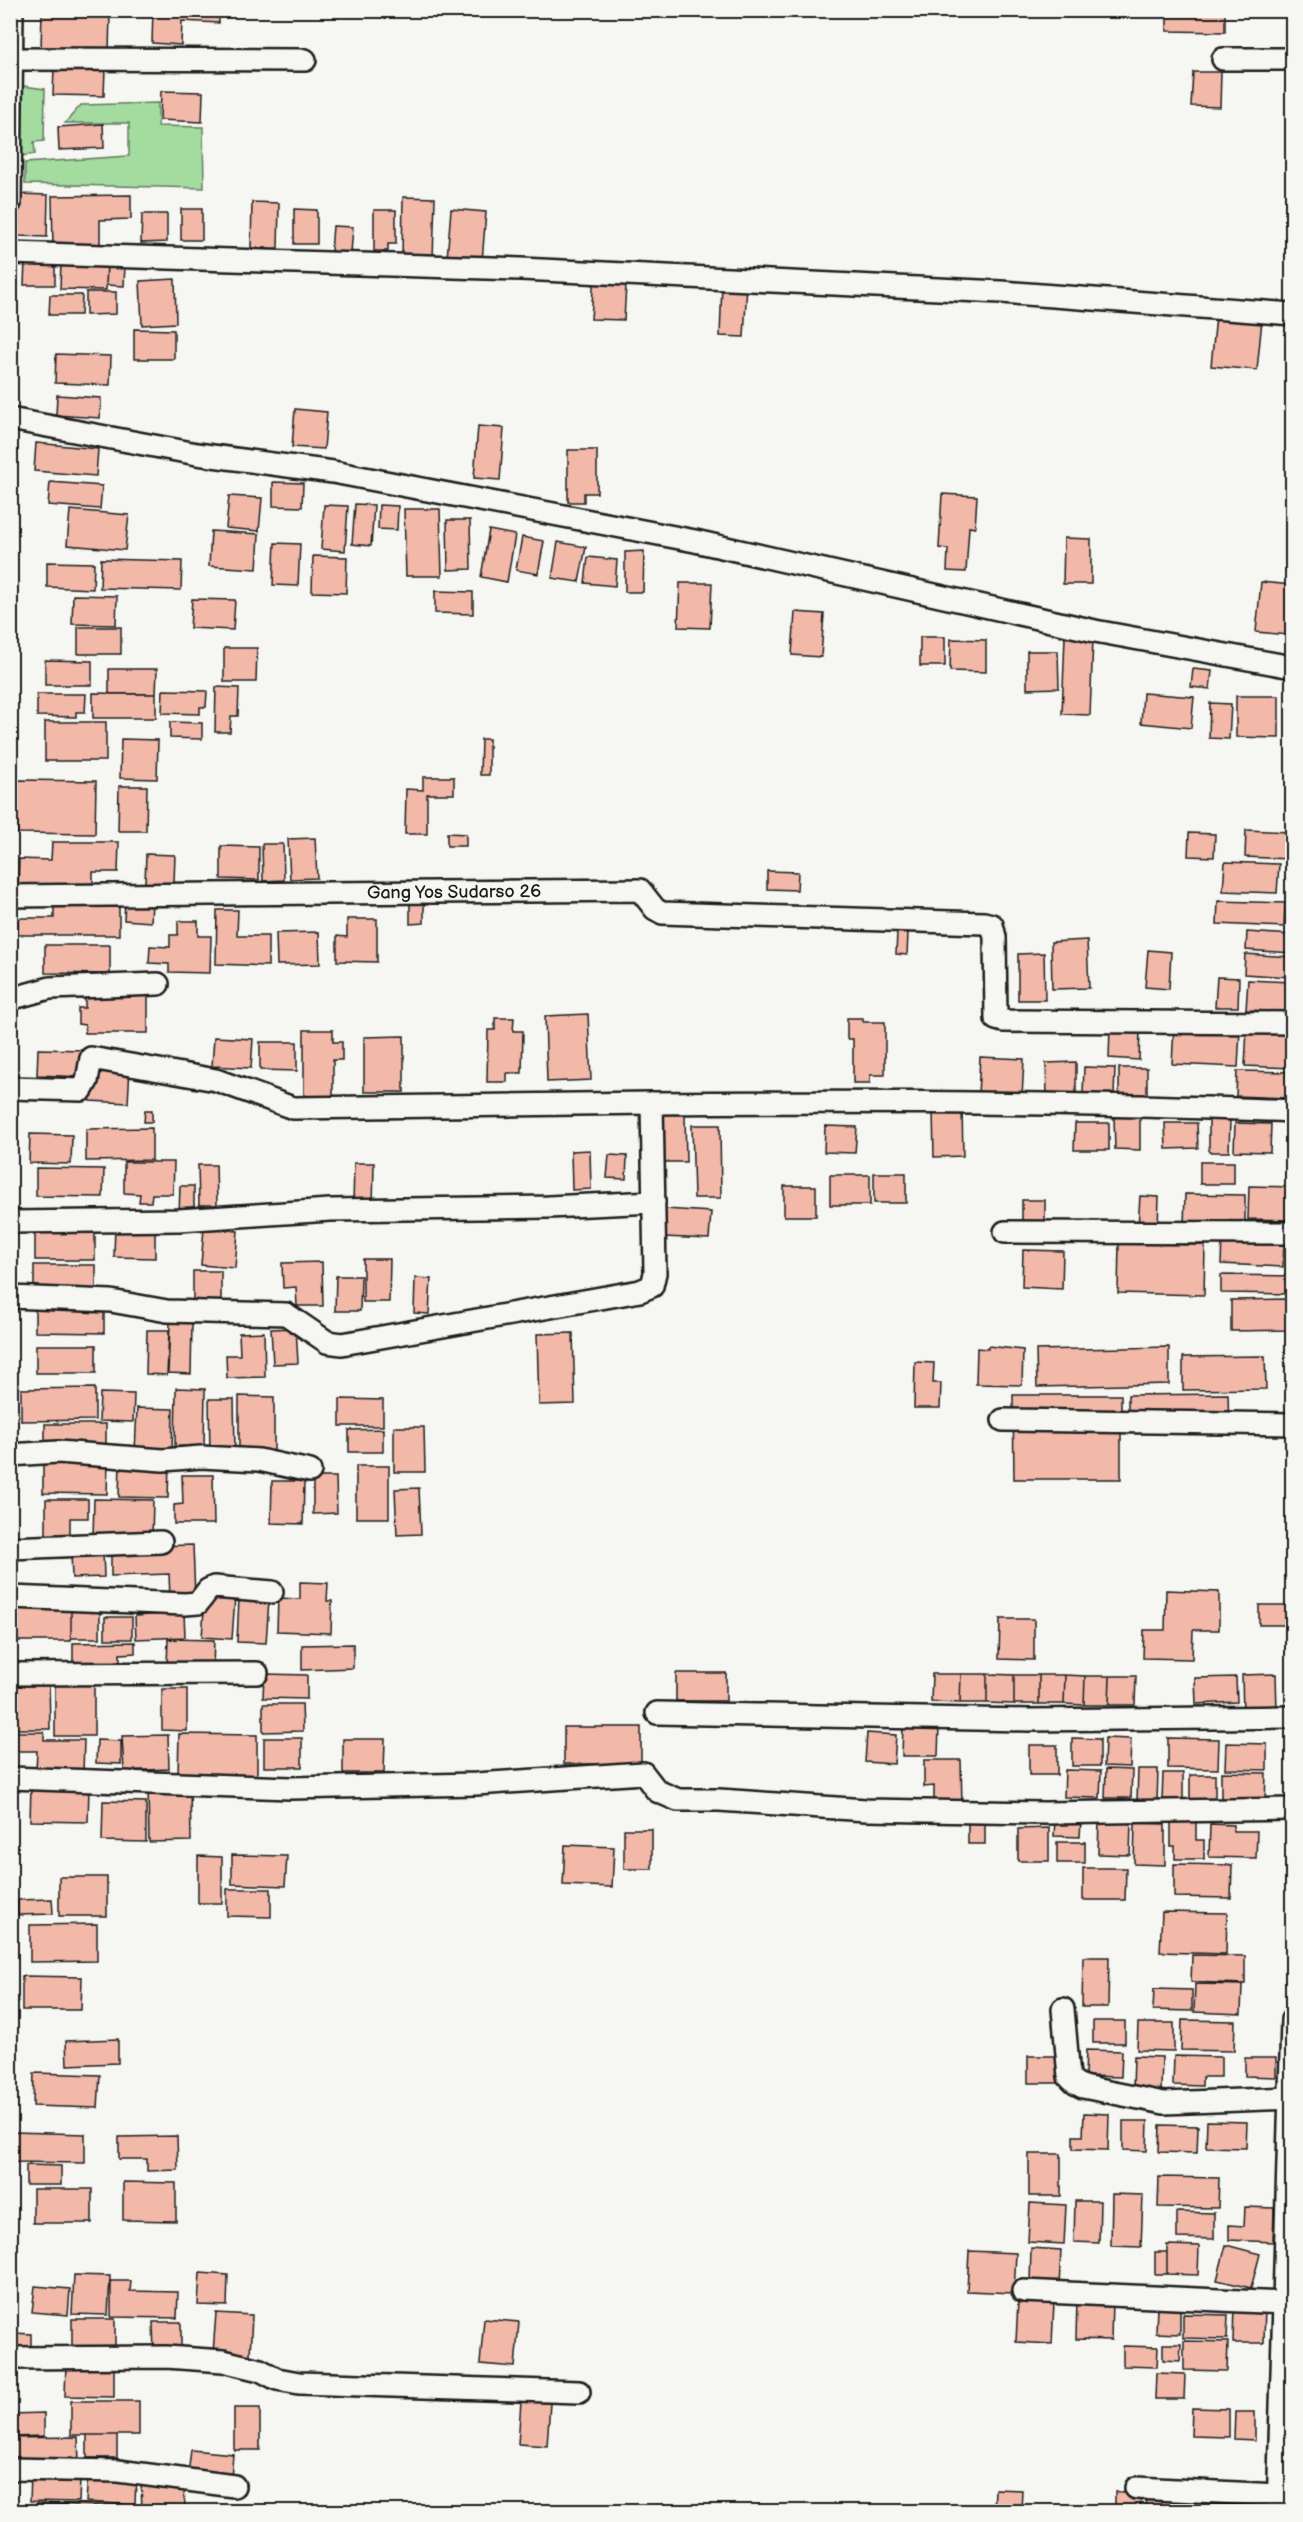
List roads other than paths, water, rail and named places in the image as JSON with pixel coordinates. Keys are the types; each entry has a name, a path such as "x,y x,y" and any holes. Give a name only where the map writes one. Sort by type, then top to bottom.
{"street":[{"path":"10,203 12,10"},
{"path":"12,59 305,60"},
{"path":"1223,59 1293,59"},
{"path":"10,253 579,272 1000,292 1293,314"},
{"path":"10,418 197,454 333,472 683,538 1095,631 1293,668"},
{"name":"Gang Yos Sudarso 26","path":"10,896 640,890 655,909 662,913 992,925 995,937 996,1019 1003,1021 1293,1023"},
{"path":"10,999 50,988 158,984"},
{"path":"10,1088 82,1090 87,1081 90,1058 216,1080 293,1107 890,1101 1157,1105 1293,1111"},
{"path":"10,1297 111,1301 167,1311 286,1314 327,1342 342,1344 640,1291 652,1286 656,1273 652,1103"},
{"path":"10,1222 179,1220 330,1210 548,1207 654,1202"},
{"path":"1005,1232 1293,1233"},
{"path":"1003,1420 1293,1424"},
{"path":"10,1455 58,1452 163,1460 201,1457 259,1460 310,1471"},
{"path":"10,1548 161,1542"},
{"path":"10,1597 185,1604 198,1602 208,1590 214,1587 272,1592"},
{"path":"10,1674 258,1673"},
{"path":"657,1713 1030,1720 1293,1717"},
{"path":"10,1778 291,1788 476,1784 642,1773 657,1791 678,1800 718,1800 866,1810 1045,1813 1293,1809"},
{"path":"1063,2009 1070,2077 1083,2087 1164,2103 1291,2098"},
{"path":"1136,2488 1278,2503 1286,2448 1286,2303 1293,2020"},
{"path":"1023,2291 1286,2303"},
{"path":"10,2358 165,2357 223,2361 260,2370 277,2379 299,2383 579,2392"},
{"path":"10,2469 118,2471 234,2486"}]}
